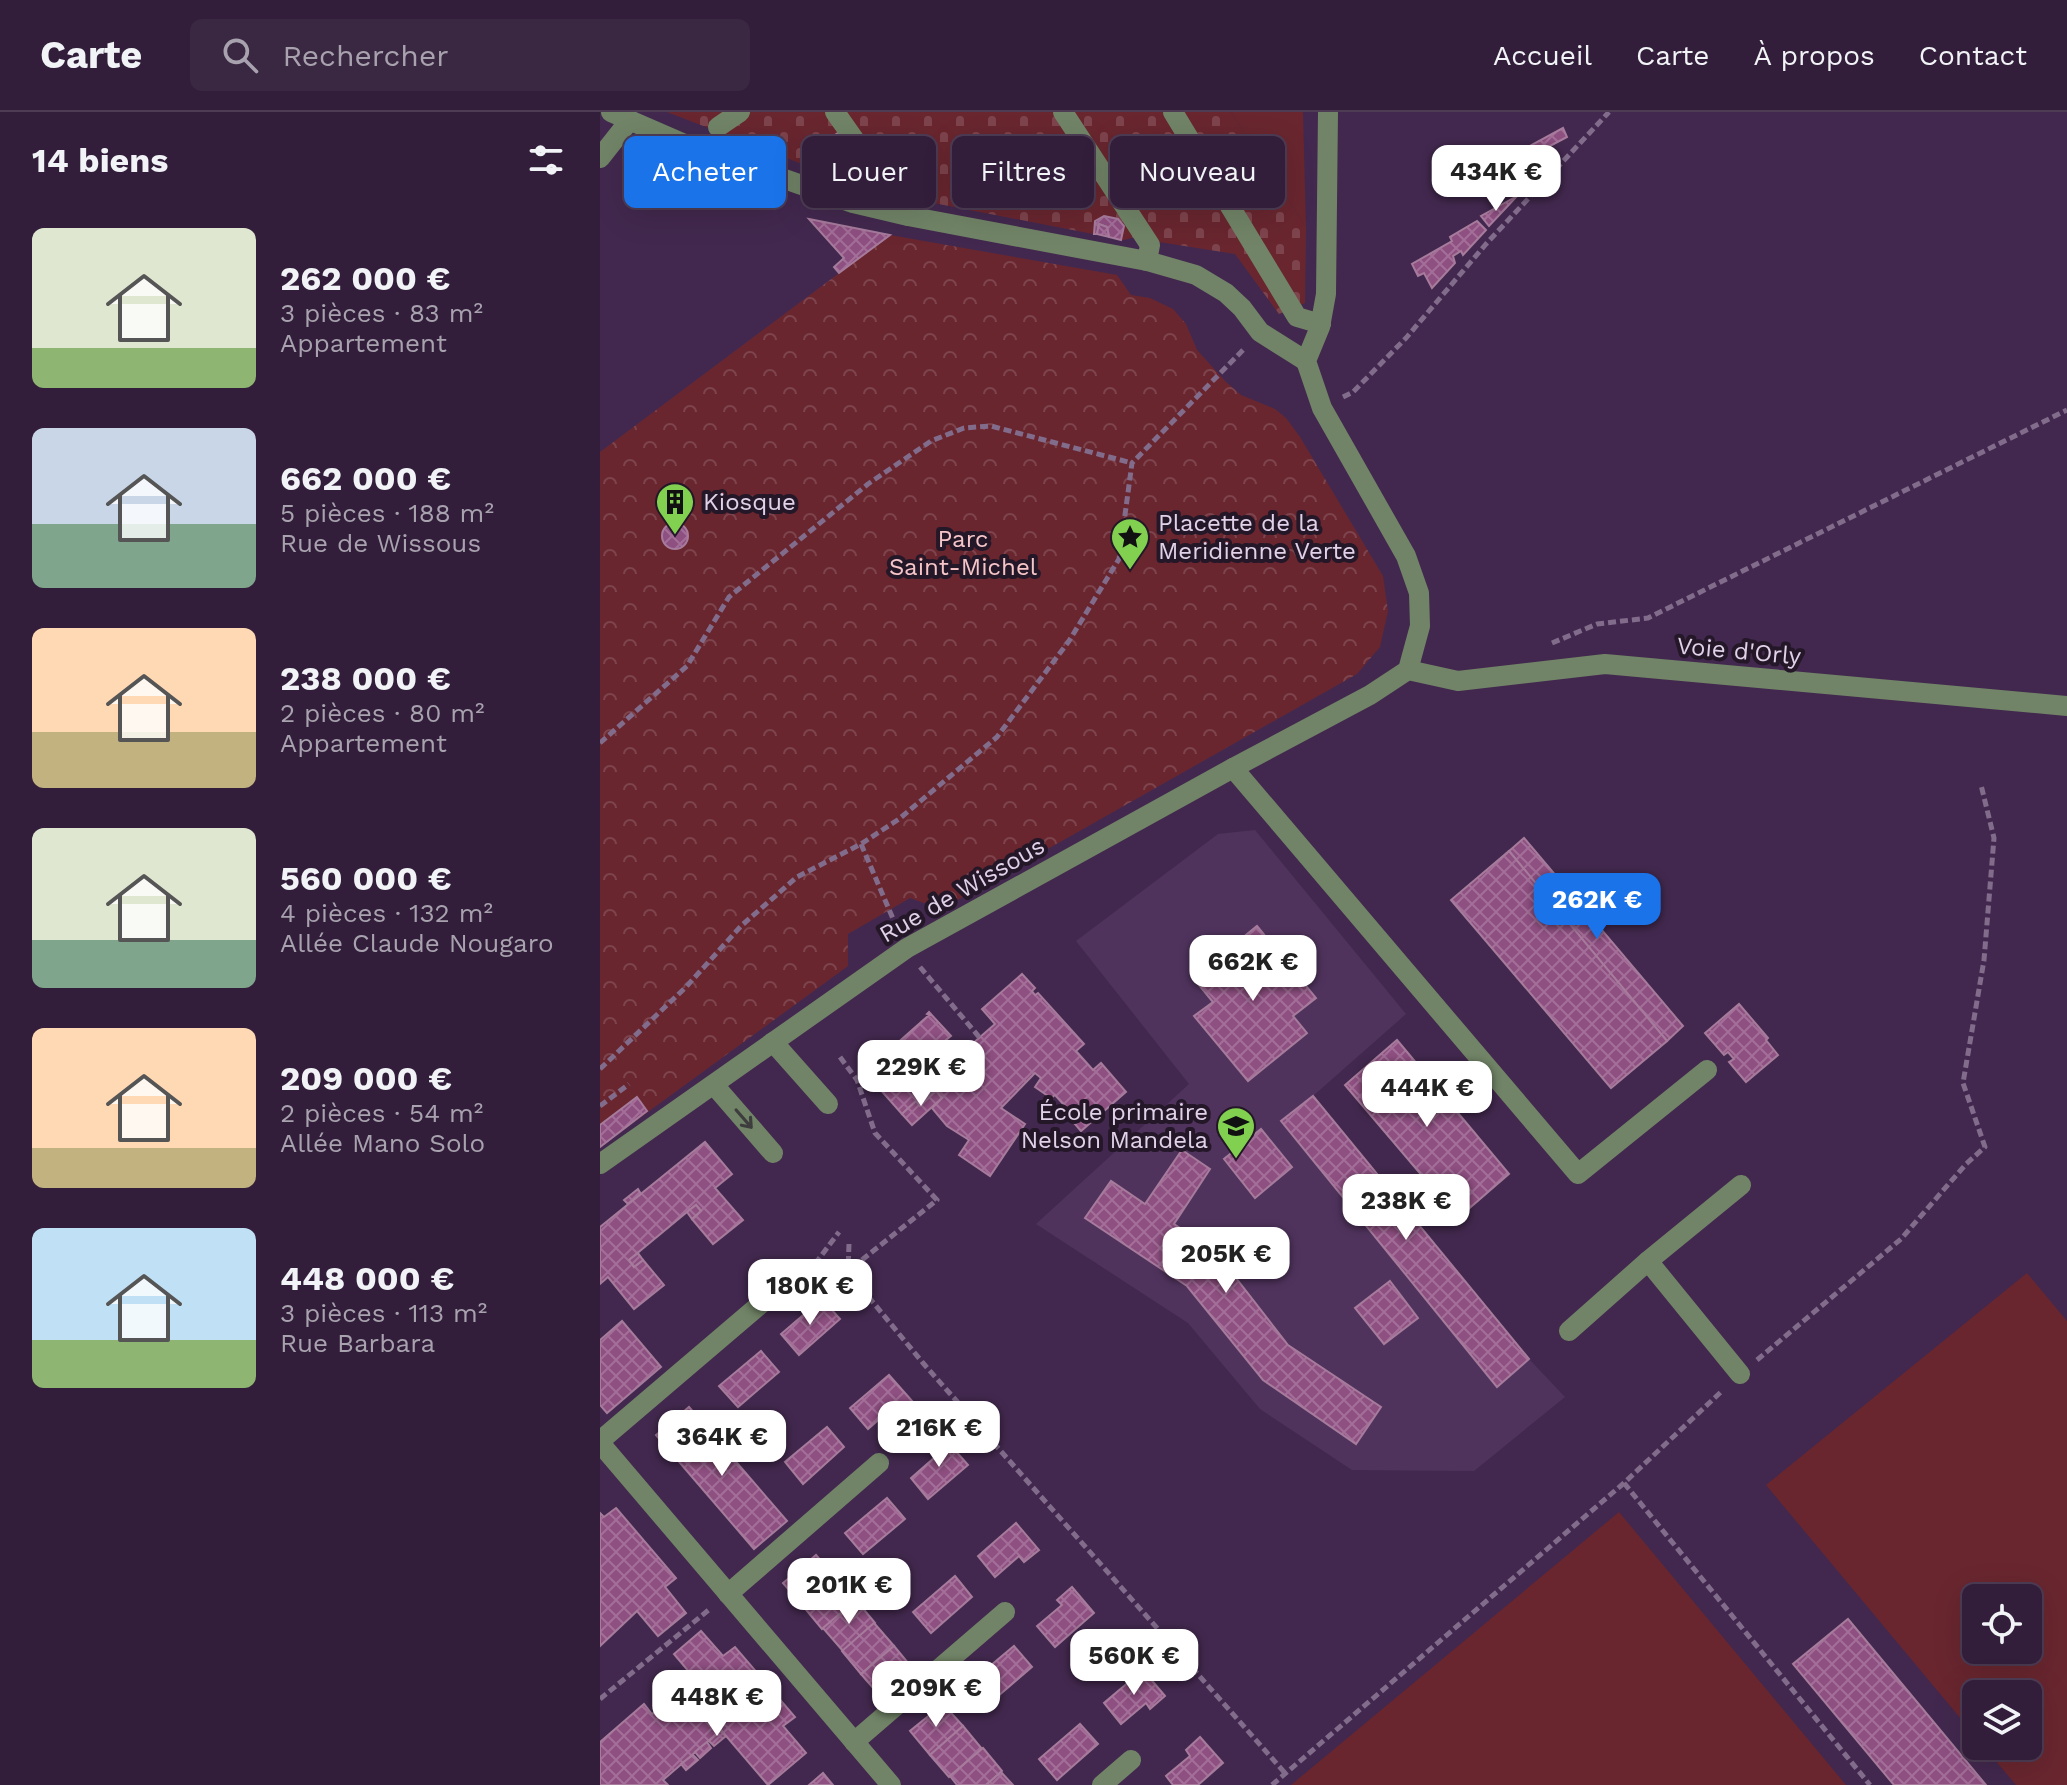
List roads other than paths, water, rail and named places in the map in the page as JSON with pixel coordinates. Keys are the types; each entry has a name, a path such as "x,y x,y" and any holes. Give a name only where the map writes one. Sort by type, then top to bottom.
{"street":[{"path":"718,127 740,112"},
{"path":"835,112 908,216"},
{"path":"1063,112 1150,245 1147,261"},
{"path":"1173,112 1297,317 1321,324"},
{"path":"1306,361 1321,324 1326,294 1328,112"},
{"path":"600,158 620,116 682,143 853,203 1147,261 1196,275 1211,283 1242,308 1260,332 1306,361 1322,408 1406,556 1419,593 1420,626 1408,670"},
{"name":"Voie d'Orly","path":"1408,670 1458,681 1605,664 2067,706"},
{"name":"Rue de Wissous","path":"600,1164 907,948 1370,695 1408,670"},
{"path":"1233,768 1578,1174 1707,1070"},
{"path":"773,1042 828,1104"},
{"path":"714,1085 773,1153"},
{"path":"1569,1331 1741,1185"},
{"path":"1648,1261 1740,1374"},
{"path":"784,1284 600,1442 891,1785"},
{"path":"728,1594 879,1463"},
{"path":"854,1742 1005,1612"},
{"path":"1102,1785 1131,1760"}],"place":[{"name":"Kiosque","path":"675,536"},
{"name":"Placette de la Meridienne Verte","path":"1130,571"},
{"name":"École primaire Nelson Mandela","path":"1236,1160"}],"park label":[{"name":"Parc Saint-Michel","path":"963,553"}]}
